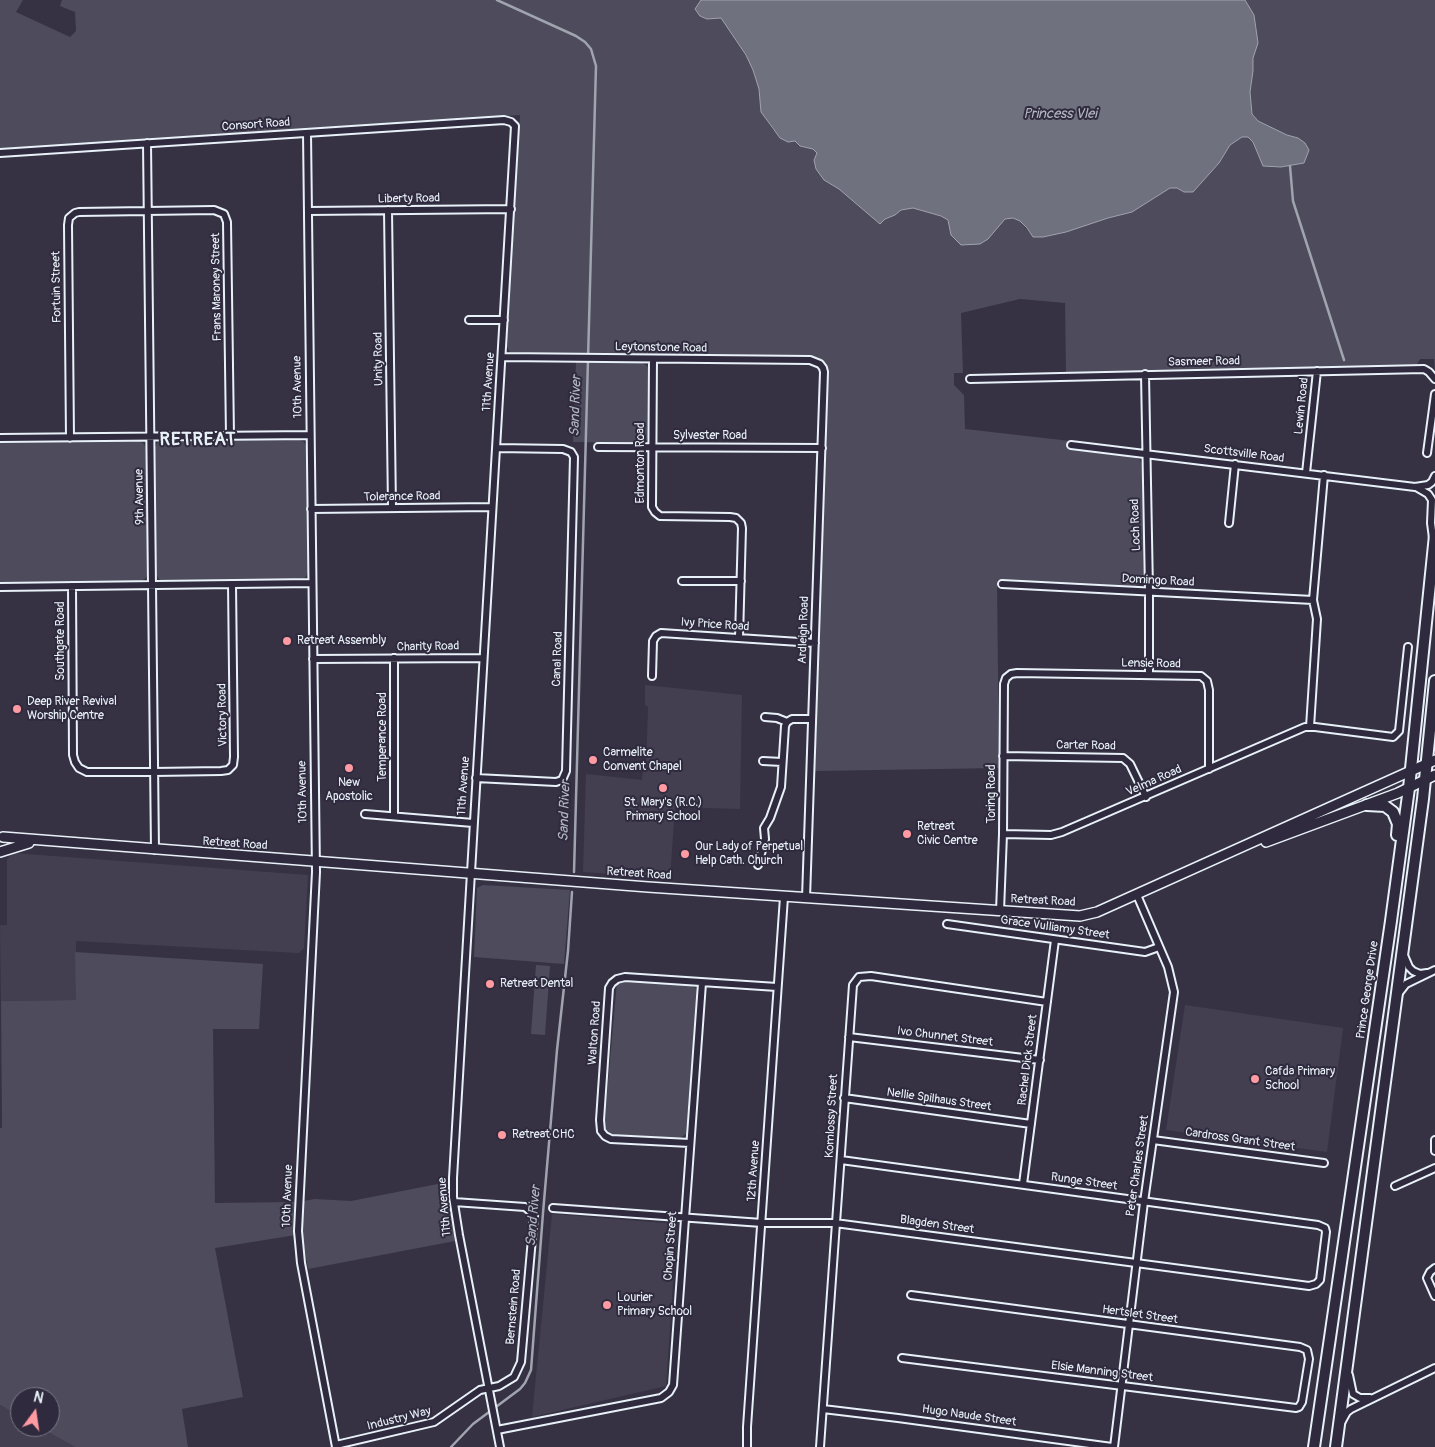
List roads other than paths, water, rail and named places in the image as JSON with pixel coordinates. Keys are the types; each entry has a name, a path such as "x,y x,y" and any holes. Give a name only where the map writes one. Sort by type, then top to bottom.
{"main road":[{"name":"Prince George Drive","path":"1314,1447 1409,788 1434,540"},
{"path":"1336,1447 1425,780 1431,762 1435,681"},
{"name":"Retreat Road","path":"1226,856 1230,852 1431,762"},
{"name":"Retreat Road","path":"1,836 39,841 316,863 1073,916 1097,912 1226,856 1367,805 1435,775"},
{"path":"1367,805 1381,805 1388,808 1393,812 1398,824 1393,869 1391,921"},
{"path":"1,836 5,844 1,851"},
{"name":"Retreat Road","path":"1,851 39,841"}],"street":[{"name":"Consort Road","path":"0,153 504,120 513,123"},
{"name":"11th Avenue","path":"500,1447 459,1235 454,1202 453,1178 516,130 513,123"},
{"name":"10th Avenue","path":"307,133 316,863 298,1231 301,1263 336,1446"},
{"name":"9th Avenue","path":"147,144 154,850"},
{"name":"Liberty Road","path":"308,211 511,209"},
{"name":"Unity Road","path":"388,210 392,508"},
{"name":"Frans Maroney Street","path":"148,212 217,211 224,214 227,219 230,436"},
{"name":"Fortuin Street","path":"70,438 68,220 72,215 79,212 148,212"},
{"path":"469,320 504,320"},
{"name":"Leytonstone Road","path":"502,357 810,360 820,364"},
{"name":"Edmonton Road","path":"652,359 652,504 654,512 664,516 730,517 739,520 742,528 739,638"},
{"name":"Ardleigh Road","path":"806,898 824,372 820,364"},
{"name":"Sasmeer Road","path":"970,379 1144,374 1424,370 1429,372 1435,379"},
{"name":"Lewin Road","path":"1306,473 1317,371"},
{"name":"Loch Road","path":"1144,374 1149,675"},
{"path":"1427,453 1435,394"},
{"path":"0,438 310,435"},
{"name":"Scottsville Road","path":"1071,445 1415,487"},
{"name":"Sylvester Road","path":"598,446 822,448"},
{"name":"Canal Road","path":"476,778 556,782 562,780 565,774 574,460 571,452 563,449 496,448"},
{"path":"1229,523 1235,464"},
{"path":"1310,727 1317,619 1313,600 1324,475"},
{"path":"1415,487 1428,485 1435,476"},
{"path":"1415,487 1428,494 1432,500 1431,523 1434,540"},
{"name":"Tolerance Road","path":"311,509 492,507"},
{"path":"682,581 741,581"},
{"path":"152,585 312,583"},
{"name":"Victory Road","path":"154,772 224,771 233,765 232,584"},
{"name":"Domingo Road","path":"1002,584 1313,600"},
{"name":"Southgate Road","path":"0,587 152,585"},
{"name":"Southgate Road","path":"72,586 73,754 75,762 79,768 88,772 154,772"},
{"name":"Ivy Price Road","path":"652,676 653,641 658,634 665,632 815,643"},
{"name":"Velma Road","path":"1003,834 1057,834 1300,729 1310,727 1388,738 1397,735 1400,726 1408,648"},
{"name":"Temperance Road","path":"394,658 394,816"},
{"name":"Charity Road","path":"313,659 483,658"},
{"name":"Lensie Road","path":"1006,678 1011,674 1017,673 1200,676 1207,681 1210,690 1209,769"},
{"name":"Toring Road","path":"1000,911 1003,834 1004,684 1006,678"},
{"path":"765,717 777,718 787,722"},
{"path":"758,865 764,839 764,828 770,818 781,786 785,726 787,722 795,718 812,719"},
{"name":"Carter Road","path":"1003,756 1123,758 1130,764 1146,797"},
{"path":"763,761 782,762"},
{"path":"365,814 473,823"},
{"name":"Peter Charles Street","path":"1113,1447 1123,1386 1144,1202 1174,992 1172,975 1137,895"},
{"name":"12th Avenue","path":"747,1447 784,896"},
{"name":"Grace Vulliamy Street","path":"947,924 1145,952 1159,947"},
{"name":"Rachel Dick Street","path":"1023,1184 1055,940"},
{"path":"1402,950 1407,963 1413,971 1420,974 1434,971"},
{"path":"1396,996 1406,984 1434,971"},
{"name":"Komlossy Street","path":"820,1447 853,985 862,976 871,976 1047,1002"},
{"name":"Walton Road","path":"690,1143 611,1139 601,1131 600,1120 609,998 612,983 617,978 625,977 777,987"},
{"name":"Chopin Street","path":"497,1430 652,1401 670,1392 674,1381 684,1217 702,983"},
{"name":"Ivo Chunnet Street","path":"848,1037 1040,1060"},
{"name":"Nellie Spilhaus Street","path":"844,1098 1031,1124"},
{"name":"Cardross Grant Street","path":"1153,1140 1324,1163"},
{"path":"1435,1140 1435,1151"},
{"name":"Runge Street","path":"841,1160 1322,1226 1326,1232 1320,1280 1316,1284"},
{"path":"1396,1186 1435,1168"},
{"name":"Bernstein Road","path":"454,1202 525,1207 534,1216 520,1362 514,1377 489,1392"},
{"name":"Blagden Street","path":"553,1208 762,1222 835,1223 1309,1286 1316,1284"},
{"path":"1435,1268 1427,1278 1435,1296"},
{"name":"Hertslet Street","path":"911,1296 1304,1348 1309,1354 1309,1359 1302,1402 1299,1407"},
{"name":"Elsie Manning Street","path":"902,1358 1292,1408 1299,1407"},
{"path":"1347,1366 1353,1394 1360,1398 1371,1398"},
{"path":"1339,1429 1347,1412 1371,1398 1435,1368"},
{"name":"Industry Way","path":"336,1446 434,1422 477,1392 489,1392"},
{"name":"Hugo Naude Street","path":"823,1409 1113,1447"}],"water":[{"name":"Princess Vlei","path":"701,0 1245,0 1254,15 1258,43 1253,58 1250,92 1252,114 1258,121 1287,135 1298,138 1305,143 1309,150 1304,163 1281,167 1263,166 1253,142 1248,137 1242,137 1230,145 1219,163 1193,192 1184,192 1177,188 1170,188 1132,212 1043,237 1033,237 1020,221 1013,218 1005,219 988,239 980,244 961,245 951,235 948,220 941,216 913,208 901,210 880,224 839,189 824,180 816,169 814,160 817,153 813,149 800,146 795,141 788,142 780,138 761,112 759,89 746,55 721,18 707,19 700,16 695,9"}],"waterway":[{"name":"Sand River","path":"497,0 576,36 591,49 596,66 574,872"},
{"path":"1290,166 1293,201 1344,360"},
{"name":"Sand River","path":"451,1447 473,1424 520,1389 531,1370 572,892"}],"place":[{"name":"Retreat Assembly","path":"287,641"},
{"name":"Deep River Revival Worship Centre","path":"17,709"},
{"name":"Carmelite Convent Chapel","path":"593,760"},
{"name":"New Apostolic","path":"349,768"},
{"name":"St. Mary's (R.C.) Primary School","path":"663,788"},
{"name":"Retreat Civic Centre","path":"907,834"},
{"name":"Our Lady of Perpetual Help Cath. Church","path":"685,854"},
{"name":"Retreat Dental","path":"490,984"},
{"name":"Cafda Primary School","path":"1255,1079"},
{"name":"Retreat CHC","path":"502,1135"},
{"name":"Lourier Primary School","path":"607,1305"}],"district":[{"name":"RETREAT","path":"198,440"}]}
